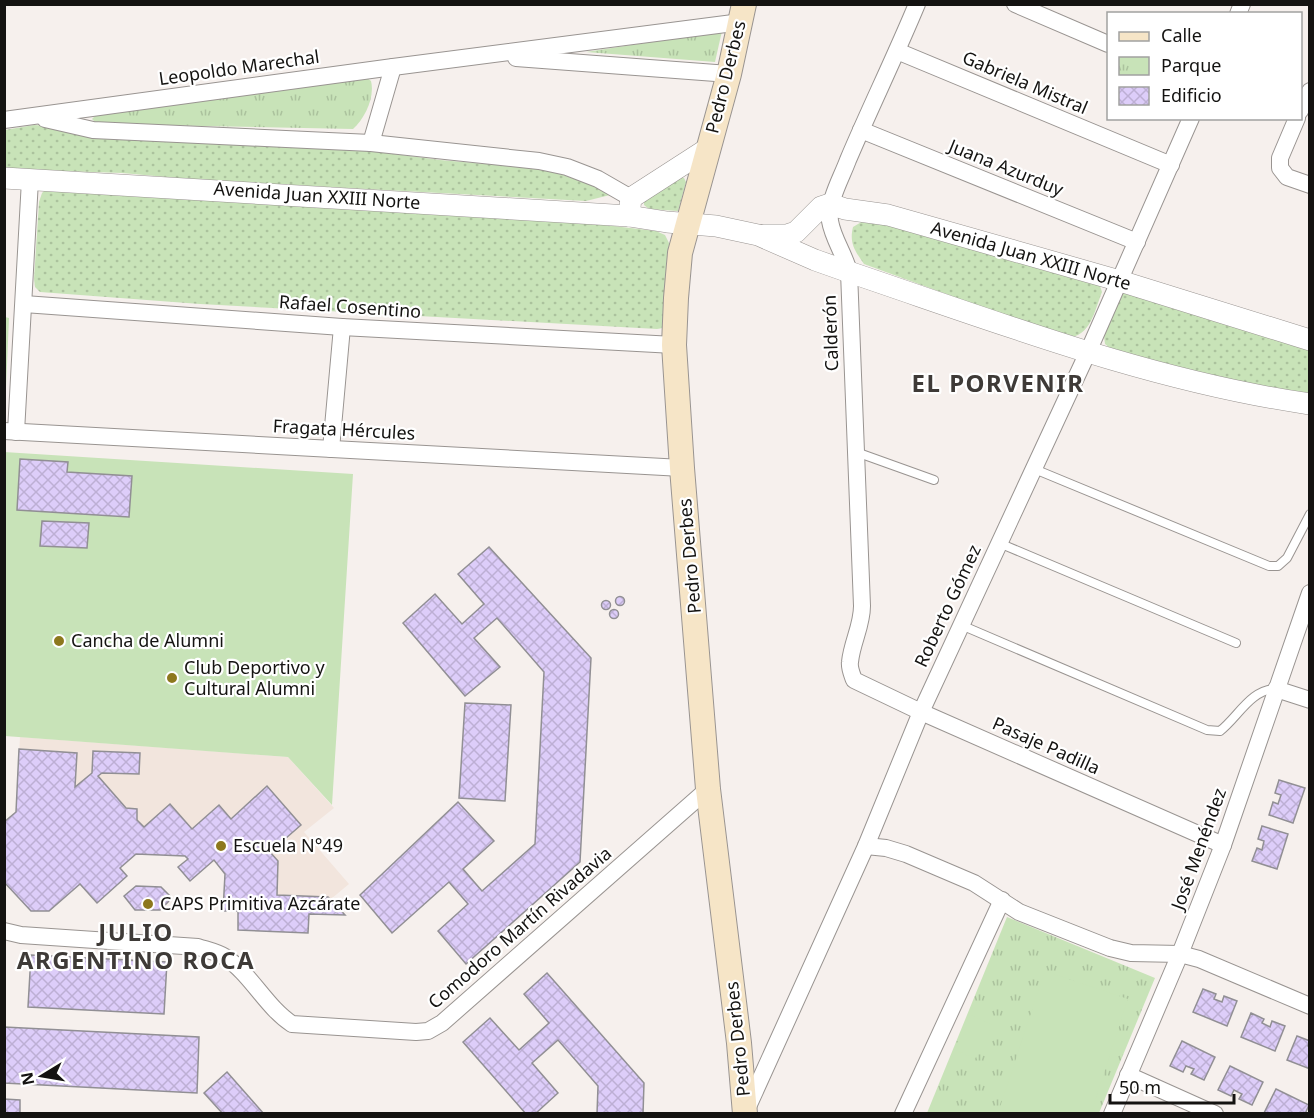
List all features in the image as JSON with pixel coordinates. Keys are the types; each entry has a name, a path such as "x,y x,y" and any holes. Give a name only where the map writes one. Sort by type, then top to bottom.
{"main road":[{"name":"Pedro Derbes","path":"742,13 729,74 680,253 675,298 674,345 708,789 739,1043 745,1113"}],"street":[{"name":"Calderón","path":"854,680 849,663 862,620 862,606 849,273 846,259 833,232 830,204 917,4"},
{"path":"1015,4 1107,44"},
{"name":"Leopoldo Marechal","path":"4,120 479,56 742,13"},
{"name":"Gabriela Mistral","path":"897,51 1171,165"},
{"name":"Leopoldo Marechal","path":"479,56 729,74"},
{"path":"371,143 393,67"},
{"path":"1302,107 1310,91"},
{"name":"Avenida Juan XXIII Norte","path":"33,116 93,130 371,143 539,160 598,178 630,207"},
{"name":"Roberto Gómez","path":"745,1113 866,846 921,712 1032,468 1088,352 1190,120"},
{"path":"1296,120 1280,158 1280,168 1287,177 1310,185"},
{"name":"Juana Azurduy","path":"861,130 1137,242"},
{"path":"630,207 707,149"},
{"name":"Avenida Juan XXIII Norte","path":"4,178 630,207 667,222 716,226 758,235 849,273 1088,352 1194,382 1310,404"},
{"path":"10,432 24,304 30,180"},
{"name":"Avenida Juan XXIII Norte","path":"758,235 787,235 796,232 821,207 830,204 845,209 888,215 1120,281 1310,340"},
{"name":"Rafael Cosentino","path":"24,304 342,327 674,345"},
{"path":"331,449 342,327"},
{"name":"Fragata Hércules","path":"10,432 682,468"},
{"name":"José Menéndez","path":"1112,1113 1180,954 1223,845 1310,593"},
{"name":"Pasaje Padilla","path":"854,680 921,712 1223,845"},
{"path":"1276,689 1310,700"},
{"name":"Comodoro Martín Rivadavia","path":"4,931 21,935 198,947 231,962 282,1018 292,1024 395,1032 428,1031 442,1023 708,789"},
{"path":"866,846 886,848 906,854 974,883 1020,912 1110,948 1131,953 1180,954 1199,959 1310,1006"},
{"path":"903,1113 1002,900"},
{"path":"1128,1075 1215,1113"}],"lane":[{"path":"856,452 934,480"},
{"path":"1032,468 1269,566 1278,566 1287,558 1310,514"},
{"path":"998,543 1236,643"},
{"path":"961,625 1207,730 1220,731 1257,694 1266,689 1276,689"}],"shaded area":[{"path":"20,737 288,757 334,808 304,832 349,884 331,899 345,915 309,914 308,933 238,930 238,911 223,911 225,874 214,861 190,881 178,867 187,859 185,856 136,854 120,868 127,876 97,903 80,884 49,911 31,911 5,822 16,812"}],"green space":[{"path":"722,31 715,62 586,52"},
{"path":"367,78 371,81 372,94 365,113 353,129 97,124 92,119 97,114"},
{"path":"34,125 326,145 440,160 546,169 597,187 610,195 586,201 200,180 122,173 5,169 5,130"},
{"path":"681,177 686,182 678,211 649,209 644,205 644,202"},
{"path":"46,189 570,221 656,231 665,235 669,243 667,322 663,328 657,329 200,304 40,292 35,287 34,279 39,202"},
{"path":"863,221 878,221 1100,286 1102,292 1094,315 1087,328 1067,338 864,264 852,242 853,227"},
{"path":"1123,292 1309,345 1309,397 1266,390 1111,349 1105,344 1104,336 1119,295"},
{"path":"4,317 9,318 5,411"},
{"name":"Club Deportivo y Cultural Alumni","path":"4,452 353,474 332,805 288,757 5,736"},
{"path":"1007,917 1155,978 1099,1113 927,1113"},
{"path":"1045,971 1128,999 1091,1113 998,1113"},
{"path":"971,1015 992,1025 975,1059 954,1049"}],"building":[{"path":"20,459 68,462 67,472 132,476 129,517 17,510"},
{"path":"42,521 89,523 87,548 40,546"},
{"path":"489,547 591,658 580,862 466,964 438,931 468,904 449,882 392,933 360,895 458,802 494,841 463,869 482,891 535,844 544,672 497,618 474,638 500,667 465,696 403,623 435,594 462,624 484,604 458,574"},
{"path":"620,597 624,601 620,605 616,601"},
{"path":"606,601 610,605 606,609 602,605"},
{"path":"614,610 618,614 614,618 610,614"},
{"path":"465,703 511,705 505,801 459,798"},
{"path":"19,749 77,753 75,787 92,773 93,751 140,753 139,774 102,773 98,776 126,808 137,809 137,820 144,827 170,804 192,829 219,805 231,819 267,786 301,825 270,852 278,861 277,895 328,897 345,915 309,914 308,933 238,930 238,911 223,911 225,874 214,860 190,881 178,867 188,859 185,856 136,854 120,868 127,876 97,903 80,884 49,911 31,911 4,882 4,822 16,812"},
{"path":"1279,780 1305,788 1293,823 1269,815 1273,802 1278,804 1281,795 1275,793"},
{"path":"1262,826 1288,834 1277,869 1252,861 1257,848 1262,850 1264,841 1258,839"},
{"name":"CAPS Primitiva Azcárate","path":"136,886 161,887 172,898 160,910 135,910 124,896"},
{"path":"31,955 167,962 164,1014 28,1007"},
{"path":"547,973 644,1083 643,1114 597,1114 598,1086 558,1040 532,1063 558,1093 535,1114 526,1114 463,1042 490,1018 519,1050 549,1023 524,994"},
{"path":"1203,989 1216,994 1214,999 1222,1002 1224,996 1237,1001 1227,1026 1193,1012"},
{"path":"1251,1013 1264,1019 1262,1023 1270,1027 1272,1021 1285,1026 1275,1051 1241,1037"},
{"path":"4,1027 199,1037 197,1093 4,1083"},
{"path":"1297,1036 1310,1041 1308,1046 1310,1047 1310,1069 1287,1060"},
{"path":"1182,1041 1215,1057 1204,1080 1191,1074 1194,1069 1186,1066 1183,1072 1170,1066"},
{"path":"1230,1066 1263,1082 1252,1105 1239,1099 1242,1094 1234,1090 1231,1096 1218,1090"},
{"path":"227,1072 264,1114 223,1114 204,1093"},
{"path":"1276,1089 1309,1105 1305,1114 1264,1113"},
{"path":"4,1099 20,1100 20,1114 4,1114"}],"place":[{"name":"Cancha de Alumni","path":"59,641"},
{"name":"Club Deportivo y Cultural Alumni","path":"172,678"},
{"name":"Escuela N°49","path":"221,846"},
{"name":"CAPS Primitiva Azcárate","path":"148,904"}],"district":[{"name":"EL PORVENIR","path":"998,384"},
{"name":"JULIO ARGENTINO ROCA","path":"136,947"}]}
